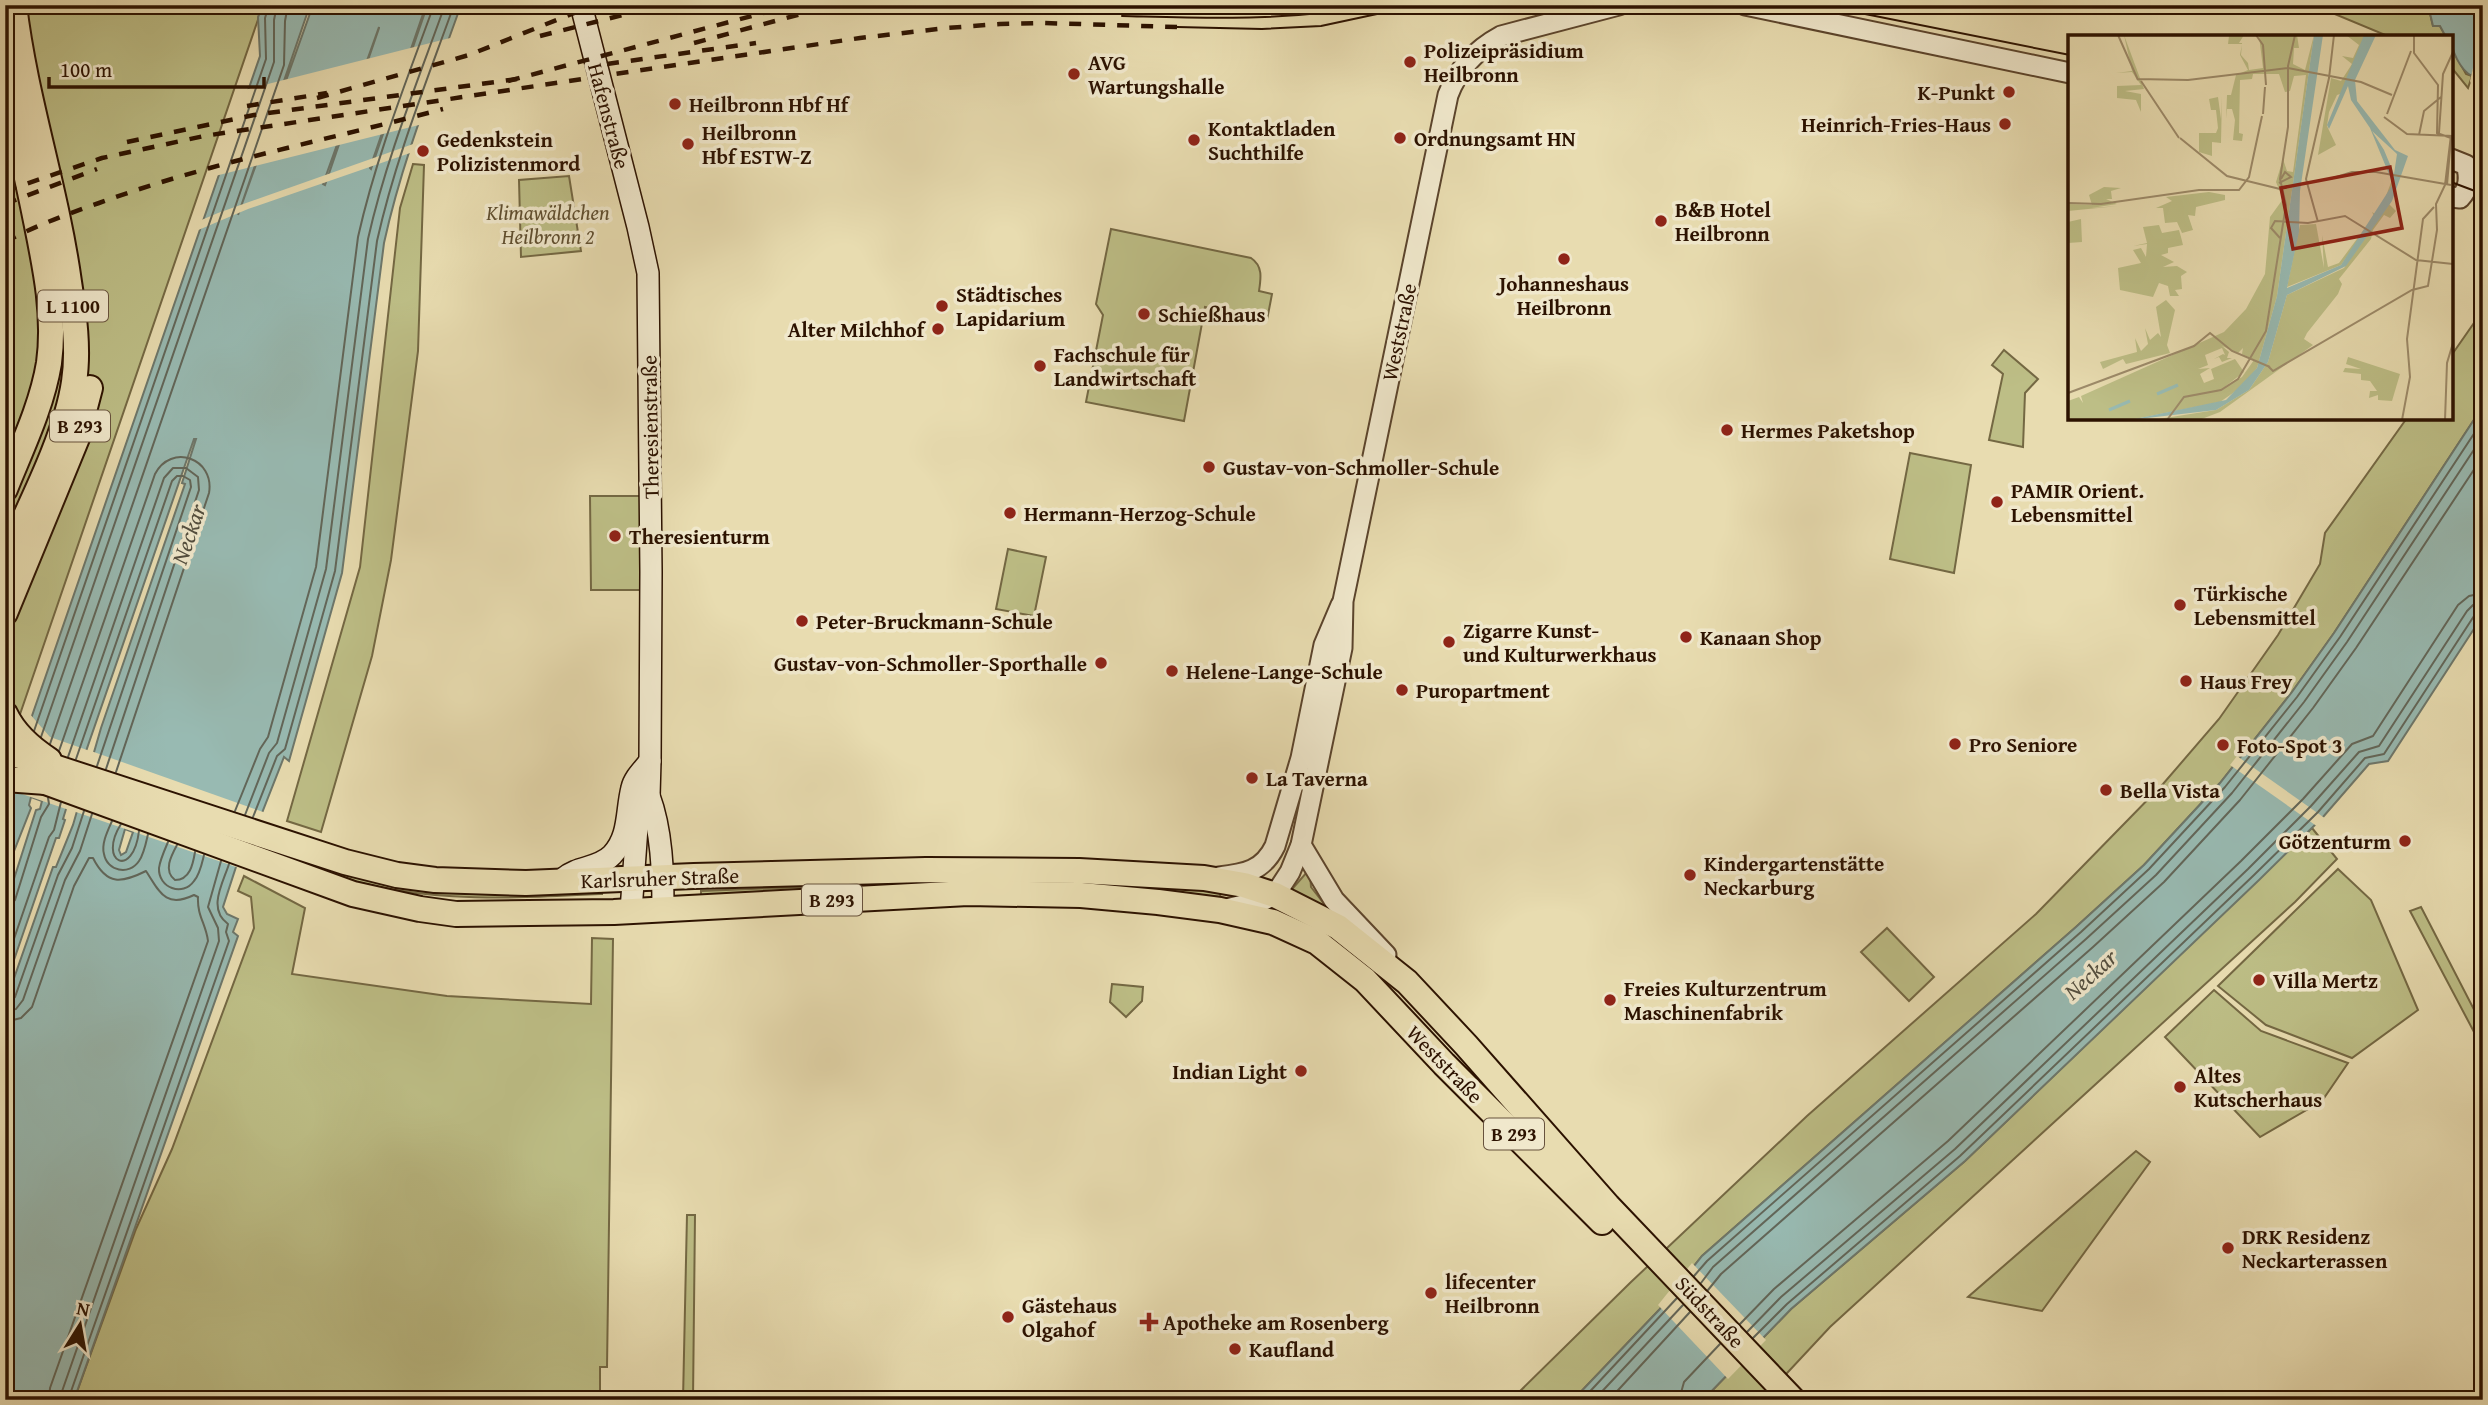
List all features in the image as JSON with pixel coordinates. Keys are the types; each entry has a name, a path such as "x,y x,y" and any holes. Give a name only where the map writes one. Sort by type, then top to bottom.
{"main road":[{"name":"B 293","path":"5,613 78,438 90,388 92,356 89,324 79,275 62,231 23,67 15,5"},
{"name":"Hafenstraße","path":"581,5 638,227"},
{"path":"5,81 20,146"},
{"name":"B 293","path":"5,112 20,146 45,264 51,309 48,366 40,396 5,489"},
{"name":"Theresienstraße","path":"638,227 648,273 651,572 649,796 657,825 663,877 663,909"},
{"name":"L 1100","path":"5,561 61,431 74,383 74,309 62,231"},
{"name":"B 293","path":"9,720 57,775"},
{"name":"Karlsruher Straße","path":"5,751 57,775 294,858 435,880 463,883 560,882 972,870 1079,871 1203,878 1244,885 1275,895"},
{"path":"560,882 572,871 595,867 612,854 626,829 632,784 650,761"},
{"name":"B 293","path":"5,768 57,775"},
{"path":"5,779 57,775"},
{"name":"Theresienstraße","path":"631,911 637,827 649,796"},
{"name":"Karlsruher Straße","path":"294,858 353,894 444,912 555,914 968,893 1081,895 1220,910 1273,922 1317,942"},
{"name":"Weststraße","path":"1275,895 1338,927 1403,978 1466,1045 1621,1230"},
{"name":"Weststraße","path":"1317,942 1365,980 1444,1064 1621,1230"},
{"name":"Südstraße","path":"1621,1230 1775,1400"},
{"name":"Südstraße","path":"1621,1230 1793,1400"}],"street":[{"name":"Weststraße","path":"1275,895 1290,872 1301,845 1342,648 1343,601 1451,86 1479,50 1501,36 1619,5"},
{"path":"1745,5 2068,73"},
{"path":"2453,197 2460,198 2467,188 2469,174 2458,162"},
{"name":"Weststraße","path":"1203,878 1237,874 1258,868 1269,859 1301,758 1324,645 1343,601"},
{"name":"Weststraße","path":"1301,845 1334,900 1380,948 1403,978"},
{"name":"Weststraße","path":"1275,846 1275,895 1286,919 1317,942"},
{"name":"Karlsruher Straße","path":"1220,910 1265,900 1275,895"}],"green space":[{"path":"5,5 263,5 5,758"},
{"path":"2323,5 2428,5 2433,26 2440,26 2445,35 2385,35 2325,10"},
{"path":"2453,51 2466,74 2472,76 2468,88 2453,69"},
{"path":"413,164 424,165 418,351 391,560 372,656 321,832 287,821 360,567 400,208"},
{"name":"Klimawäldchen Heilbronn 2","path":"569,176 581,251 521,257 519,180"},
{"path":"1111,229 1251,258 1255,261 1261,277 1259,291 1272,294 1267,320 1205,307 1184,421 1086,402 1103,315 1096,304"},
{"path":"2483,310 2483,406 2334,633 2292,692 2220,783 2144,865 1702,1256 1659,1310 1573,1400 1511,1400 1807,1116 2036,914 2163,784 2219,719 2278,635 2320,564 2325,533 2406,420 2453,420 2453,353"},
{"path":"2004,350 2038,379 2025,393 2023,447 1989,440 2003,374 1992,365"},
{"path":"1910,453 1971,465 1954,573 1890,559"},
{"path":"590,496 640,496 641,590 591,590"},
{"path":"1008,549 1046,557 1034,616 996,609"},
{"path":"2312,828 2337,859 2295,902 1830,1327 1762,1400 1703,1400 1791,1309 1965,1161"},
{"path":"310,862 379,883 421,889 602,888 602,894 490,897 417,893 345,879 309,867"},
{"path":"2338,869 2371,900 2418,1010 2352,1058 2266,1025 2218,986"},
{"path":"1307,872 1310,874 1311,887 1328,909 1292,892"},
{"path":"244,876 305,908 292,974 447,996 591,1004 592,938 613,939 607,1367 600,1367 600,1400 74,1400 136,1229 172,1149 254,928 251,897 238,891"},
{"path":"1043,878 1221,888 1220,897 1089,883 701,897 701,891"},
{"path":"2421,907 2483,1027 2483,1049 2410,911"},
{"path":"1887,928 1934,977 1909,1001 1861,952"},
{"path":"1112,984 1143,987 1142,1001 1126,1017 1110,1002"},
{"path":"2214,990 2261,1031 2348,1063 2322,1101 2260,1137 2165,1037"},
{"path":"2136,1151 2150,1162 2042,1311 1968,1297"},
{"path":"687,1215 695,1215 693,1400 683,1400"}],"water":[{"name":"Neckar","path":"263,5 310,5 238,215 313,5 461,5 409,152 384,243 342,573 289,761 284,757 258,823 236,867 223,907 227,914 238,919 233,932 238,936 74,1400 5,1400 5,1004 53,867 56,867 73,825 101,728 185,484 182,483 196,439 66,809 59,838 56,838 5,986 5,907 36,810 40,809 42,801 31,797 31,808 5,874 5,794 260,56 258,17","holes":["424,15 371,169 370,168","379,27 325,185 323,184","125,829 133,832 126,852 121,855 119,850"]},
{"path":"2428,5 2472,5 2483,40 2472,76 2457,59 2453,48 2453,35 2445,35 2440,26 2433,26"},
{"name":"Neckar","path":"2483,406 2483,615 2388,761 2369,764 2323,817 2259,880 1965,1161 1791,1309 1703,1400 1573,1400 1659,1310 1702,1256 2144,865 2220,783 2292,692 2334,633"}],"pier":[{"path":"2481,33 2483,34 2483,108 2470,81"},
{"path":"454,37 423,124 215,176 244,90"},
{"path":"416,143 413,152 248,209 196,231 199,221 218,213"},
{"path":"29,713 50,737 90,751 69,810 22,794 5,794 5,783"},
{"path":"91,751 266,813 239,868 73,811"},
{"path":"2237,756 2326,819 2318,827 2230,765"},
{"path":"1692,1263 1766,1340 1728,1379 1658,1305"}],"tram line":[{"path":"1122,16 1277,16 1370,5"},
{"path":"1177,27 1262,29 1321,26 1419,5"},
{"path":"1406,12 1448,14 1496,5"},
{"path":"1820,5 2068,55"},
{"path":"2453,183 2483,194"}],"railway":[{"path":"317,98 469,55 594,5"},
{"path":"540,36 662,5"},
{"path":"508,81 793,5"},
{"path":"694,43 834,5"},
{"path":"5,191 102,158 204,136 860,38 1000,24 1177,27"},
{"path":"607,64 756,43"},
{"path":"127,142 254,115 517,79"},
{"path":"247,106 327,93"},
{"path":"5,242 75,211 141,188 270,152 443,109"},
{"path":"5,204 97,169"}],"place":[{"name":"Polizeipräsidium Heilbronn","path":"1410,62"},
{"name":"AVG Wartungshalle","path":"1074,74"},
{"name":"K-Punkt","path":"2009,92"},
{"name":"Heilbronn Hbf Hf","path":"675,104"},
{"name":"Heinrich-Fries-Haus","path":"2005,124"},
{"name":"Ordnungsamt HN","path":"1400,138"},
{"name":"Kontaktladen Suchthilfe","path":"1194,140"},
{"name":"Heilbronn Hbf ESTW-Z","path":"688,144"},
{"name":"Gedenkstein Polizistenmord","path":"423,151"},
{"name":"B&B Hotel Heilbronn","path":"1661,221"},
{"name":"Johanneshaus Heilbronn","path":"1564,259"},
{"name":"Städtisches Lapidarium","path":"942,306"},
{"name":"Schießhaus","path":"1144,314"},
{"name":"Alter Milchhof","path":"938,329"},
{"name":"Fachschule für Landwirtschaft","path":"1040,366"},
{"name":"Hermes Paketshop","path":"1727,430"},
{"name":"Gustav-von-Schmoller-Schule","path":"1209,467"},
{"name":"PAMIR Orient. Lebensmittel","path":"1997,502"},
{"name":"Hermann-Herzog-Schule","path":"1010,513"},
{"name":"Theresienturm","path":"615,536"},
{"name":"Türkische Lebensmittel","path":"2180,605"},
{"name":"Peter-Bruckmann-Schule","path":"802,621"},
{"name":"Kanaan Shop","path":"1686,637"},
{"name":"Zigarre Kunst- und Kulturwerkhaus","path":"1449,642"},
{"name":"Gustav-von-Schmoller-Sporthalle","path":"1101,663"},
{"name":"Helene-Lange-Schule","path":"1172,671"},
{"name":"Haus Frey","path":"2186,681"},
{"name":"Puropartment","path":"1402,690"},
{"name":"Pro Seniore","path":"1955,744"},
{"name":"Foto-Spot 3","path":"2223,745"},
{"name":"La Taverna","path":"1252,778"},
{"name":"Bella Vista","path":"2106,790"},
{"name":"Götzenturm","path":"2405,841"},
{"name":"Kindergartenstätte Neckarburg","path":"1690,875"},
{"name":"Villa Mertz","path":"2259,980"},
{"name":"Freies Kulturzentrum Maschinenfabrik","path":"1610,1000"},
{"name":"Indian Light","path":"1301,1071"},
{"name":"Altes Kutscherhaus","path":"2180,1087"},
{"name":"DRK Residenz Neckarterassen","path":"2228,1248"},
{"name":"lifecenter Heilbronn","path":"1431,1293"},
{"name":"Gästehaus Olgahof","path":"1008,1317"},
{"name":"Apotheke am Rosenberg","path":"1149,1322"},
{"name":"Kaufland","path":"1235,1349"}]}
